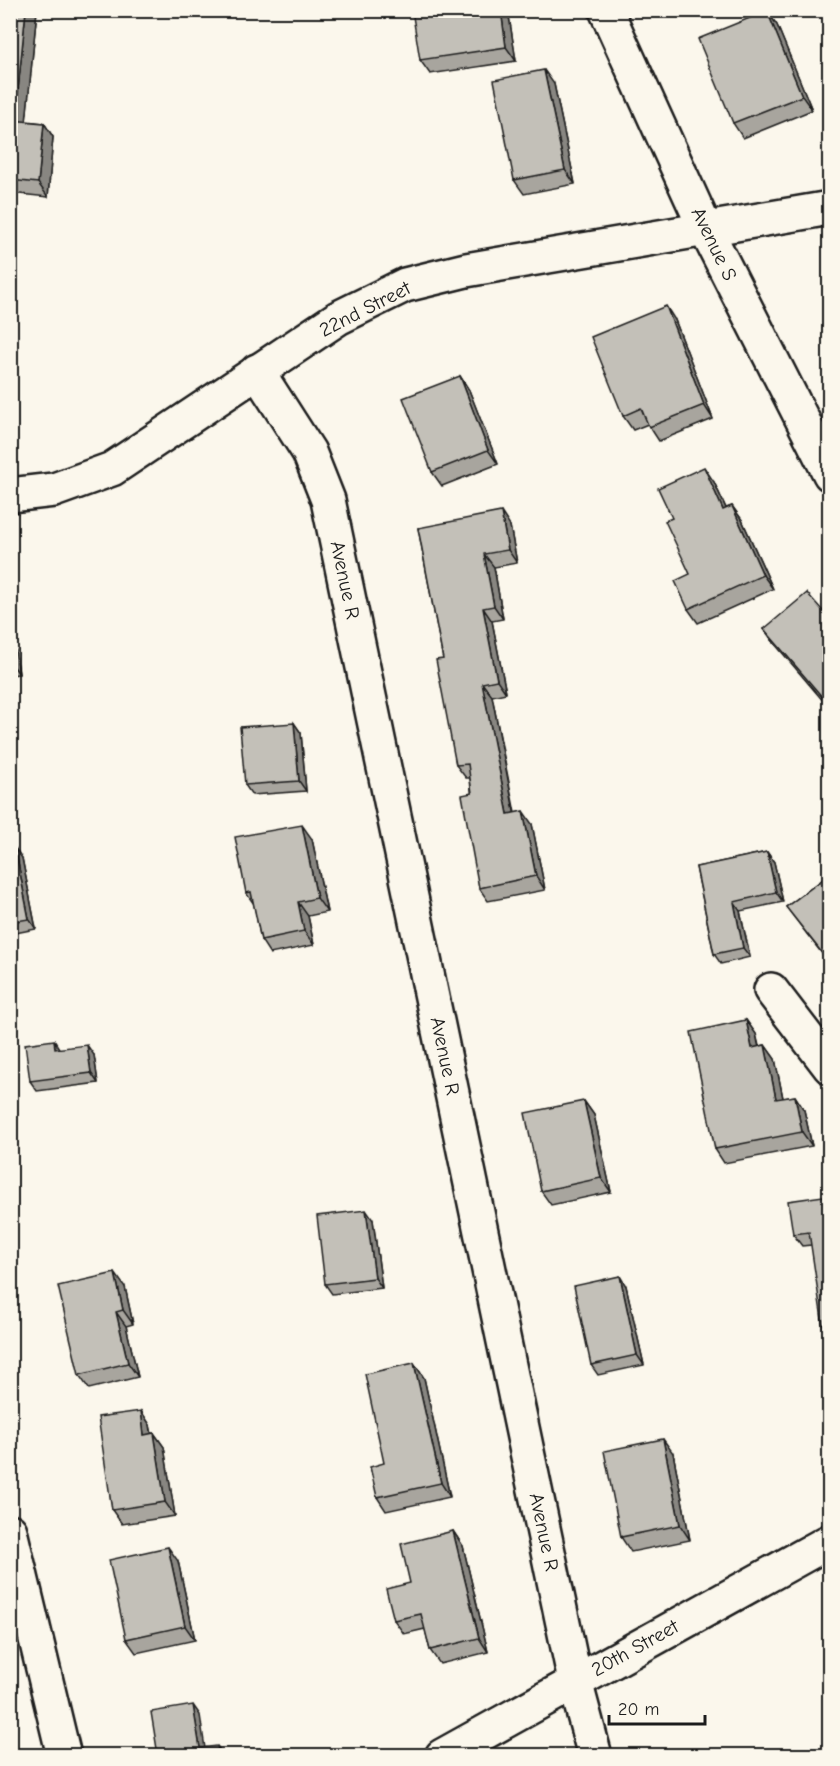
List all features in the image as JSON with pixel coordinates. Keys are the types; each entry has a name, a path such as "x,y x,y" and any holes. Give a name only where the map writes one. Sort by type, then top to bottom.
{"street":[{"name":"Avenue S","path":"606,10 705,228 830,474"},
{"name":"22nd Street","path":"10,495 54,490 112,469 338,318 405,285 466,270 830,208"},
{"name":"Avenue R","path":"258,371 309,452 328,500 575,1680 595,1755"},
{"path":"771,990 830,1067"},
{"path":"10,1531 64,1755"},
{"name":"20th Street","path":"442,1755 830,1541"}],"building":[{"path":"10,10 26,10 15,119 10,118"},
{"path":"412,10 501,10 506,47 420,60"},
{"path":"767,11 802,96 733,123 698,39"},
{"path":"544,70 565,170 514,180 494,80"},
{"path":"10,120 44,123 38,183 10,180"},
{"path":"666,306 704,405 649,427 641,408 623,416 591,337"},
{"path":"460,376 488,450 432,472 403,398"},
{"path":"704,467 723,510 732,506 763,575 688,609 675,581 690,574 665,521 672,518 658,488"},
{"path":"501,512 508,550 484,554 494,606 483,608 497,680 482,683 508,814 523,811 536,876 479,888 462,795 472,793 468,764 456,765 436,660 443,659 418,528"},
{"path":"807,593 830,619 830,706 764,629"},
{"path":"294,723 299,781 245,785 240,727"},
{"path":"302,825 317,898 298,902 304,931 261,940 251,892 246,893 235,837"},
{"path":"15,848 29,919 10,922 10,849"},
{"path":"767,852 776,892 734,902 743,948 714,954 696,867"},
{"path":"830,874 830,963 786,907"},
{"path":"746,1020 752,1048 765,1045 776,1099 795,1096 802,1132 715,1149 691,1032"},
{"path":"54,1040 55,1049 87,1045 91,1073 30,1081 25,1044"},
{"path":"584,1101 601,1178 541,1191 525,1113"},
{"path":"830,1195 830,1373 809,1232 793,1234 788,1201"},
{"path":"366,1210 375,1278 325,1284 317,1216"},
{"path":"115,1273 123,1310 116,1312 128,1363 79,1375 58,1286"},
{"path":"620,1276 637,1355 591,1365 574,1286"},
{"path":"414,1363 441,1483 377,1497 370,1467 384,1463 365,1374"},
{"path":"141,1411 144,1435 154,1433 165,1502 112,1510 98,1417"},
{"path":"663,1439 680,1525 621,1537 604,1451"},
{"path":"453,1531 479,1638 430,1650 421,1614 394,1620 386,1589 410,1583 401,1544"},
{"path":"168,1547 185,1626 126,1639 109,1560"},
{"path":"193,1705 200,1748 217,1746 219,1755 158,1755 151,1712"}]}
